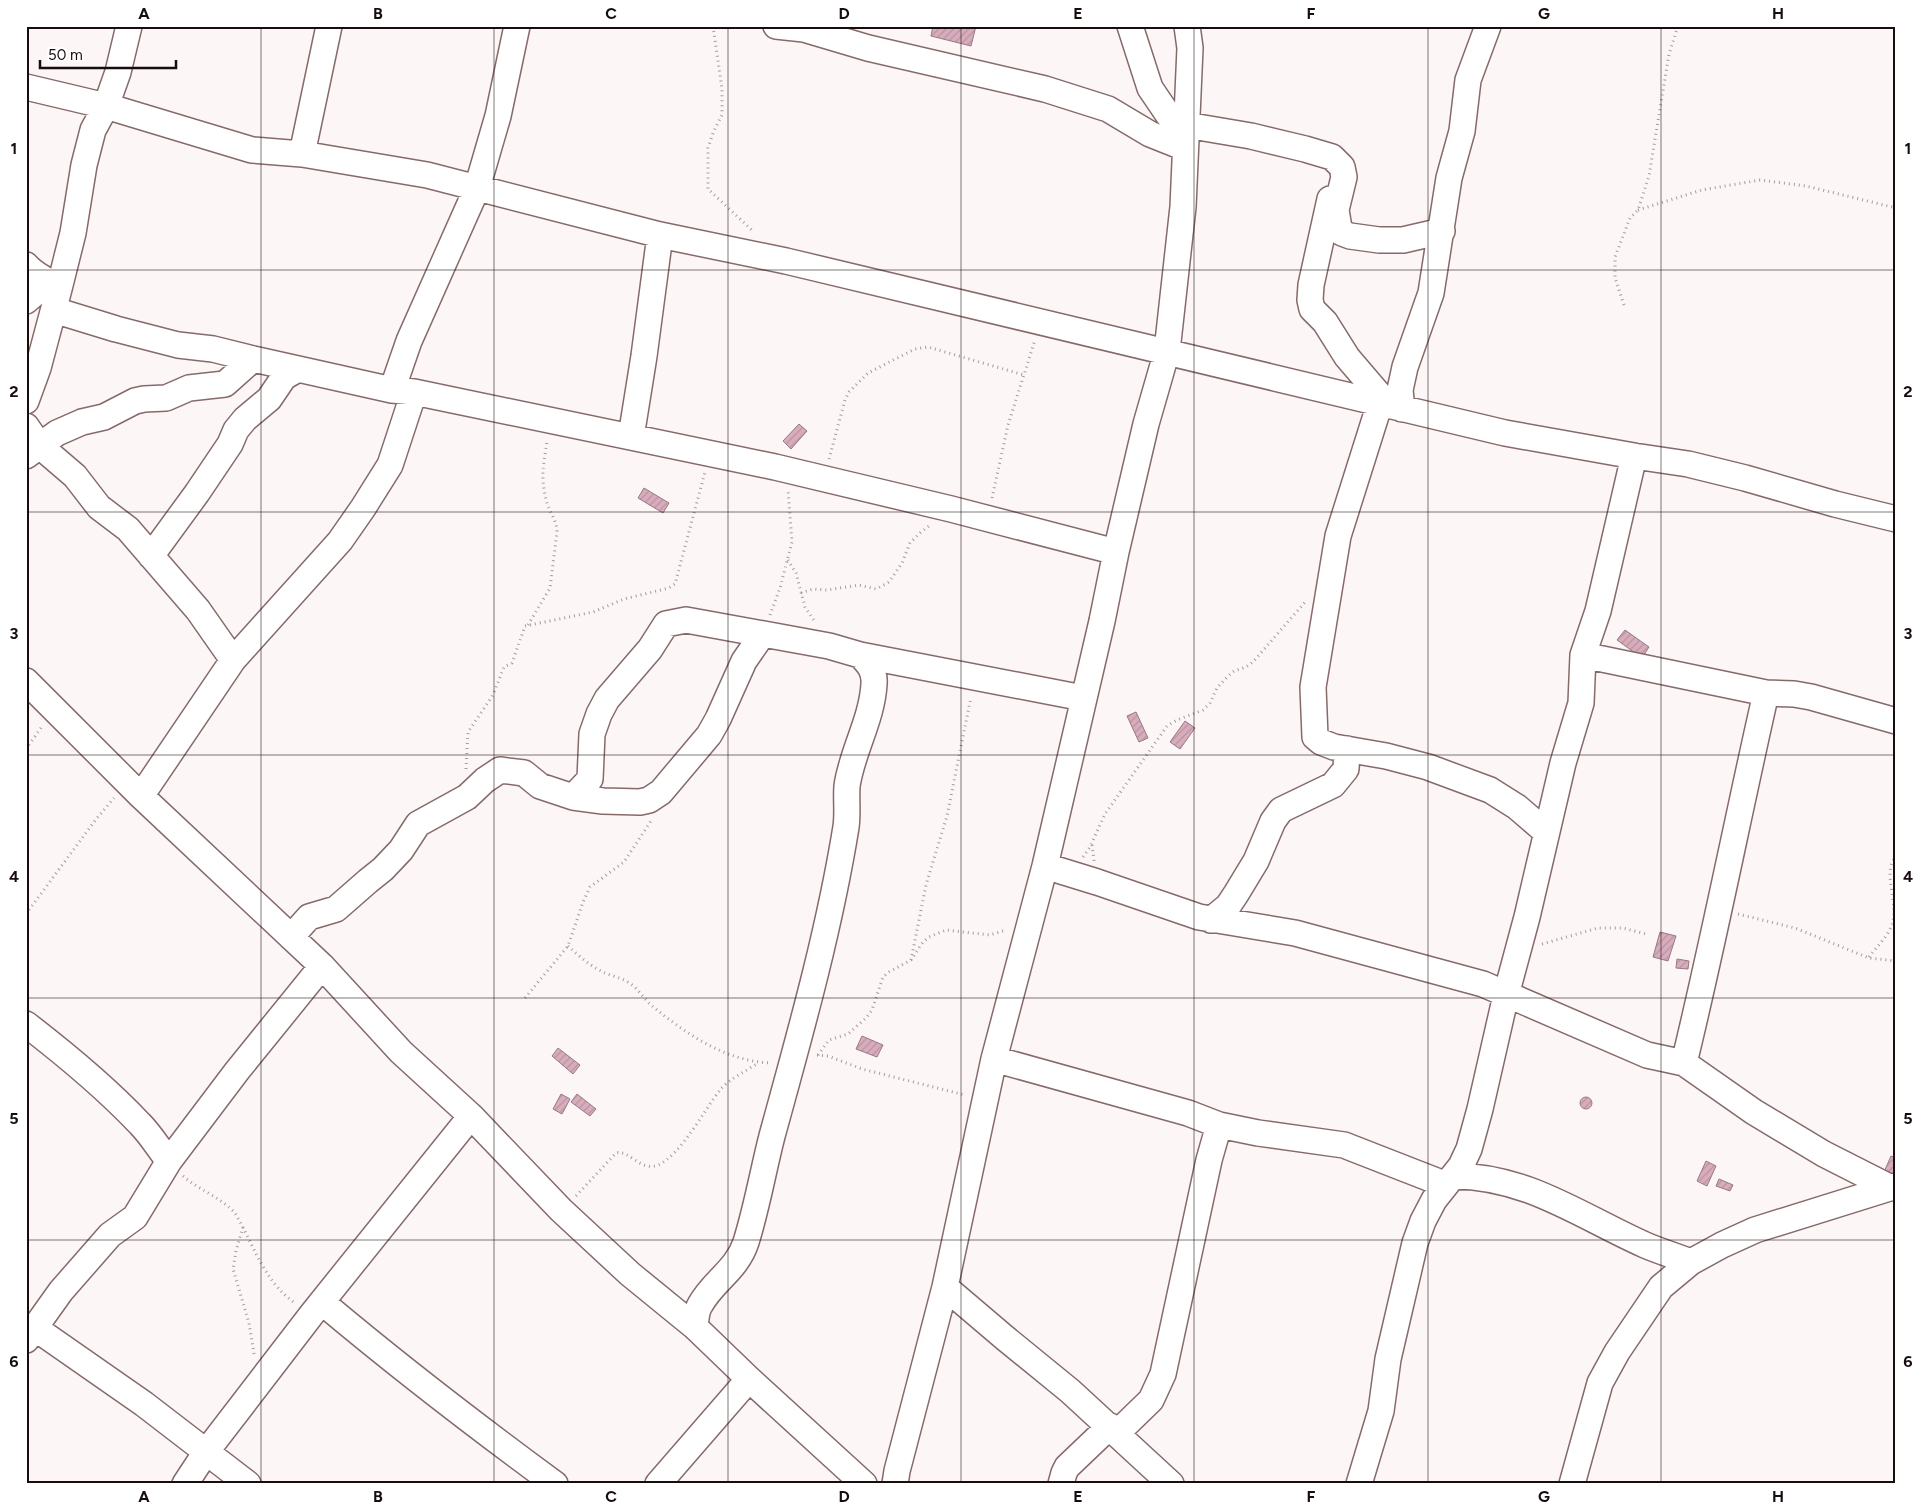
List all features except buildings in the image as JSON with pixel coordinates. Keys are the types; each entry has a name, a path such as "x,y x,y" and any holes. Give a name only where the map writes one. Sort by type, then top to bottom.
{"street":[{"path":"26,401 38,368 54,293 73,233 89,144 93,130 106,106 123,53 129,26"},
{"path":"302,154 329,26"},
{"path":"134,790 234,660 340,541 390,465 403,391 409,341 477,188 498,116 517,26"},
{"path":"776,26 804,29 868,48 1045,89 1108,109 1150,134 1251,136 1332,157 1342,167 1344,177 1336,210 1339,228 1342,233 1379,240 1403,240 1442,231"},
{"path":"1130,26 1150,88 1169,116 1186,136"},
{"path":"895,1484 945,1286 994,1059 1054,869 1083,698 1146,424 1166,352 1183,207 1190,48 1187,26"},
{"path":"1488,26 1468,80 1462,131 1450,178 1431,293 1405,367 1400,390 1390,406 1338,536 1313,687 1315,737 1321,742 1347,749 1386,756 1428,767 1490,790 1517,807 1546,832"},
{"path":"26,87 106,106 252,150 302,154 427,175 660,236 786,261 1505,433 1688,464 1896,519"},
{"path":"1342,167 1329,201 1311,285 1310,300 1312,309 1325,322 1347,357 1390,406"},
{"path":"631,437 660,236"},
{"path":"26,265 54,293 116,329 178,345 213,349 298,369 776,467 951,509 1116,552"},
{"path":"26,301 54,293"},
{"path":"31,443 82,422 104,417 135,401 166,398 189,388 225,384 252,359"},
{"path":"151,556 197,493 230,444 236,430 245,419 269,399 284,377 298,369"},
{"path":"31,443 75,476 99,507 128,529 198,610 234,660"},
{"path":"1359,1484 1381,1411 1388,1359 1415,1243 1423,1221 1434,1200 1469,1149 1480,1109 1546,832 1581,703 1583,655 1598,611 1634,456"},
{"path":"573,798 590,779 592,734 607,699 650,649 666,624 673,621 686,620 832,647 860,655 1083,698"},
{"path":"291,937 309,918 336,910 368,880 383,869 401,850 418,824 467,797 490,776 500,770 524,773 540,786 573,798 640,802 649,800 661,792 708,734 718,719 744,661 762,635"},
{"path":"694,1327 699,1307 735,1264 746,1243 772,1137 801,1059 848,813 847,788 850,772 870,710 874,683 873,672 870,666 860,655"},
{"path":"1583,655 1766,693 1811,697 1896,721"},
{"path":"26,681 134,790 322,966 401,1052 471,1116 561,1210 630,1274 694,1327 864,1484"},
{"path":"1684,1063 1720,910 1738,813 1766,693"},
{"path":"1211,920 1228,906 1236,894 1256,861 1273,821 1280,810 1333,785 1346,768 1347,749"},
{"path":"1054,869 1211,920 1295,934 1483,984 1646,1055 1684,1063 1754,1112 1824,1154 1893,1187"},
{"path":"248,1484 129,1394 30,1334 60,1291 110,1235 135,1217 169,1161 237,1071 322,966"},
{"path":"26,1024 58,1049 124,1107 169,1161"},
{"path":"994,1059 1179,1111 1219,1125 1258,1133 1344,1145 1449,1180 1488,1179 1537,1193 1568,1205 1645,1245 1691,1262"},
{"path":"185,1484 206,1452 317,1309 471,1116"},
{"path":"1061,1484 1067,1467 1150,1400 1163,1374 1209,1160 1219,1125"},
{"path":"1469,1149 1473,1161 1488,1179"},
{"path":"1572,1484 1600,1383 1617,1352 1661,1287 1691,1262 1755,1230 1817,1209 1893,1187"},
{"path":"945,1286 1070,1391 1171,1484"},
{"path":"317,1309 399,1366 555,1484"},
{"path":"658,1484 749,1379"}],"path":[{"path":"713,26 722,88 722,115 708,148 708,189 758,235"},
{"path":"1624,305 1615,278 1615,256 1630,218 1638,210 1650,176 1669,54 1678,26"},
{"path":"1638,210 1702,190 1760,180 1806,186 1896,208"},
{"path":"987,518 1008,425 1041,322"},
{"path":"824,478 845,400 849,392 868,373 915,349 928,348 1024,374"},
{"path":"467,797 466,750 468,732 493,695 504,667 512,663 524,628 528,626 550,588 557,526 546,500 542,482 542,466 549,420"},
{"path":"528,626 593,612 624,599 670,588 675,584 691,520 711,454"},
{"path":"762,635 780,588 792,542 787,487 776,467"},
{"path":"801,593 813,589 826,590 860,586 876,589 882,586 889,582 898,570 910,543 951,509"},
{"path":"788,559 796,573 805,607 832,647"},
{"path":"1054,869 1082,858 1090,847 1105,814 1167,726 1207,707 1217,688 1228,676 1253,662 1309,597"},
{"path":"911,960 926,885 949,808 975,677"},
{"path":"26,749 43,725 58,715"},
{"path":"26,914 97,818 134,790"},
{"path":"525,998 568,946 583,902 590,888 624,862 635,847 653,816 661,792"},
{"path":"1869,958 1890,929 1894,920 1894,899 1890,866 1896,857"},
{"path":"1720,910 1795,928 1869,958 1896,961"},
{"path":"801,1059 829,1040 848,1034 866,1018 872,1010 884,977 889,972 911,960 923,942 936,932 954,930 990,935 999,934 1010,927"},
{"path":"1516,957 1529,948 1598,928 1623,928 1646,934"},
{"path":"568,946 600,970 629,982 650,1004 702,1041 720,1051 758,1063 801,1059 837,1059 862,1069 985,1100"},
{"path":"561,1210 616,1153 623,1153 640,1164 648,1166 657,1165 666,1160 701,1120 721,1089 758,1063"},
{"path":"169,1161 189,1182 228,1205 235,1213 273,1281 285,1296 317,1309"},
{"path":"243,1227 234,1257 233,1269 253,1342 256,1371 255,1390"}]}
